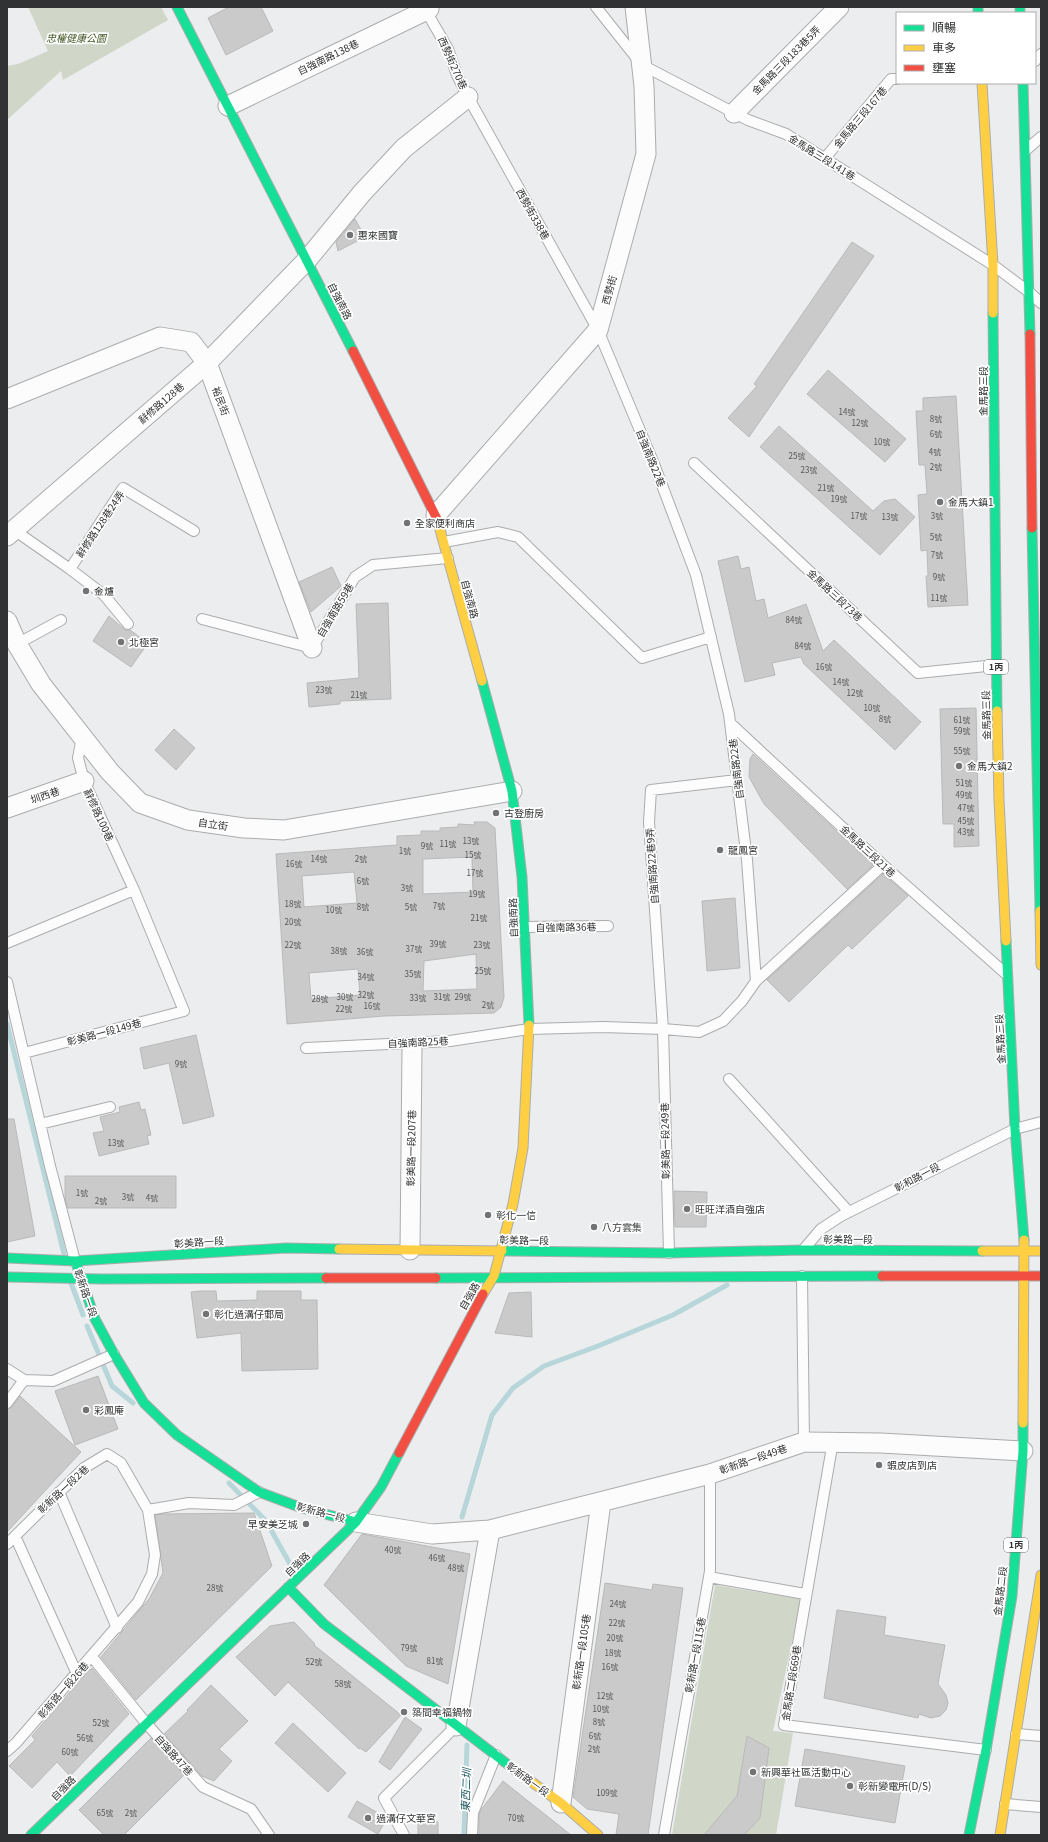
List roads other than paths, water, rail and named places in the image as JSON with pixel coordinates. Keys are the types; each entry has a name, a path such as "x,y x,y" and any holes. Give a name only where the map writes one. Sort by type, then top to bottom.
{"street":[{"name":"自強南路","path":"177,7 436,515 512,791 522,877 529,1029 523,1148 513,1204 500,1251"},
{"name":"西勢街","path":"436,515 598,330 646,154 642,65 635,7"},
{"name":"金馬路三段183巷5弄","path":"734,112 839,7"},
{"name":"自強南路138巷","path":"228,106 429,8"},
{"name":"金馬路三段","path":"982,84 993,265 996,665 999,800 1015,1129 1025,1251"},
{"path":"1023,84 1037,529 1036,771 1041,965"},
{"name":"辭修路128巷","path":"11,533 207,363 307,260 362,193 404,148 468,97"},
{"name":"裕民街","path":"7,399 160,337 191,342 207,363 312,648"},
{"name":"自立街","path":"7,621 18,644 41,684 110,772 140,803 188,820 244,828 284,830 512,791"},
{"name":"圳西巷","path":"7,808 84,782"},
{"name":"彰美路一段207巷","path":"410,1250 412,1047"},
{"name":"彰美路一段","path":"7,1258 76,1261 286,1248 669,1253 803,1250 1041,1251"},
{"name":"自強路","path":"31,1835 356,1522 381,1487 475,1307 494,1276 500,1251"},
{"name":"金馬路二段","path":"969,1835 986,1750 1012,1596 1023,1451 1025,1251"},
{"name":"彰新路一段","path":"76,1261 80,1278 95,1319 113,1355 144,1403 177,1435 259,1492 302,1508 356,1522 432,1534 490,1530"},
{"path":"7,1277 1041,1276"},
{"name":"彰新路一段49巷","path":"490,1530 710,1474 804,1442 833,1441 1023,1451"},
{"name":"彰新路一段105巷","path":"561,1803 601,1502"},
{"path":"456,1726 490,1530"},
{"path":"1000,1835 1040,1592 1041,1575"},
{"name":"彰新路一段","path":"288,1587 324,1624 456,1726 561,1803 598,1835"}],"lane":[{"path":"596,7 642,65"},
{"name":"西勢街270巷","path":"429,8 429,16 448,49 457,75 468,97"},
{"name":"金馬路三段141巷","path":"642,65 734,112 786,134 993,265 1041,303"},
{"name":"金馬路三段167巷","path":"825,158 891,79 896,79"},
{"name":"西勢街338巷","path":"468,97 598,330"},
{"path":"1026,151 1041,137"},
{"name":"自強南路22巷","path":"598,330 654,464 696,575 730,723 747,860 756,981"},
{"name":"金馬路三段73巷","path":"694,463 918,673 996,665"},
{"name":"辭修路128巷24弄","path":"70,569 123,488 194,531"},
{"path":"444,542 498,532 518,537 642,658 711,637"},
{"name":"辭修路128巷24弄","path":"11,533 70,569 104,595 128,624"},
{"name":"自強南路59巷","path":"202,619 312,648 355,577 372,566 448,558"},
{"path":"18,644 61,620"},
{"name":"金馬路三段21巷","path":"730,723 883,865 1008,975"},
{"name":"辭修路100巷","path":"82,737 78,758 84,782 134,890 184,1011"},
{"name":"自強南路22巷9弄","path":"663,1029 649,822 651,790 737,780"},
{"path":"529,1029 603,1027 699,1032 723,1021 742,1001 756,981 883,865"},
{"path":"7,943 134,890"},
{"name":"自強南路36巷","path":"524,927 608,926"},
{"path":"7,982 40,1124 76,1261"},
{"name":"彰美路一段149巷","path":"24,1053 184,1011"},
{"name":"自強南路25巷","path":"306,1048 450,1041 529,1029"},
{"name":"彰美路一段249巷","path":"663,1029 669,1253"},
{"path":"729,1079 849,1212"},
{"path":"40,1124 110,1107"},
{"name":"彰和路一段","path":"803,1250 821,1229 849,1212 1015,1129 1041,1122"},
{"path":"802,1276 804,1442"},
{"path":"7,1369 24,1380 53,1381 113,1355"},
{"path":"7,1403 24,1380"},
{"name":"金馬路二段669巷","path":"833,1441 784,1725 986,1750"},
{"name":"彰新路一段2巷","path":"7,1544 84,1468 107,1454 121,1463 148,1510"},
{"name":"彰新路一段115巷","path":"664,1835 709,1577 710,1474"},
{"path":"59,1492 117,1628"},
{"path":"148,1510 189,1503 234,1505 259,1492"},
{"name":"彰新路一段26巷","path":"7,1751 16,1744 138,1602 152,1574 155,1554 148,1510"},
{"path":"15,1536 77,1674"},
{"path":"709,1577 806,1594"},
{"name":"自強路47巷","path":"92,1657 146,1723 203,1787 251,1809 269,1835"},
{"path":"404,1835 384,1798 456,1726"},
{"path":"1016,1734 1041,1736"},
{"path":"472,1835 473,1813 496,1755"},
{"path":"1005,1804 1041,1807"}],"waterway":[{"path":"7,1024 64,1254"},
{"path":"71,1283 83,1315"},
{"path":"462,1517 492,1415 513,1388 544,1366 598,1346 673,1315 727,1285"},
{"path":"87,1326 112,1386 133,1403"},
{"path":"229,1483 266,1521 290,1564"},
{"name":"東西二圳","path":"464,1835 467,1745"}],"place":[{"name":"惠來國寶","path":"350,235"},
{"name":"金馬大鎮1","path":"940,502"},
{"name":"全家便利商店","path":"407,523"},
{"name":"金爐","path":"86,591"},
{"name":"北極宮","path":"121,642"},
{"name":"金馬大鎮2","path":"959,766"},
{"name":"古登廚房","path":"496,813"},
{"name":"龍鳳宮","path":"720,850"},
{"name":"旺旺洋酒自強店","path":"687,1209"},
{"name":"彰化一信","path":"488,1215"},
{"name":"八方雲集","path":"594,1227"},
{"name":"彰化過溝仔郵局","path":"206,1314"},
{"name":"彩鳳庵","path":"86,1410"},
{"name":"蝦皮店到店","path":"879,1465"},
{"name":"早安美芝城","path":"306,1524"},
{"name":"築間幸福鍋物","path":"404,1712"},
{"name":"新興華社區活動中心","path":"753,1772"},
{"name":"彰新變電所(D/S)","path":"850,1786"},
{"name":"過溝仔文華宮","path":"368,1818"}],"park label":[{"name":"忠權健康公園","path":"76,38"}]}
